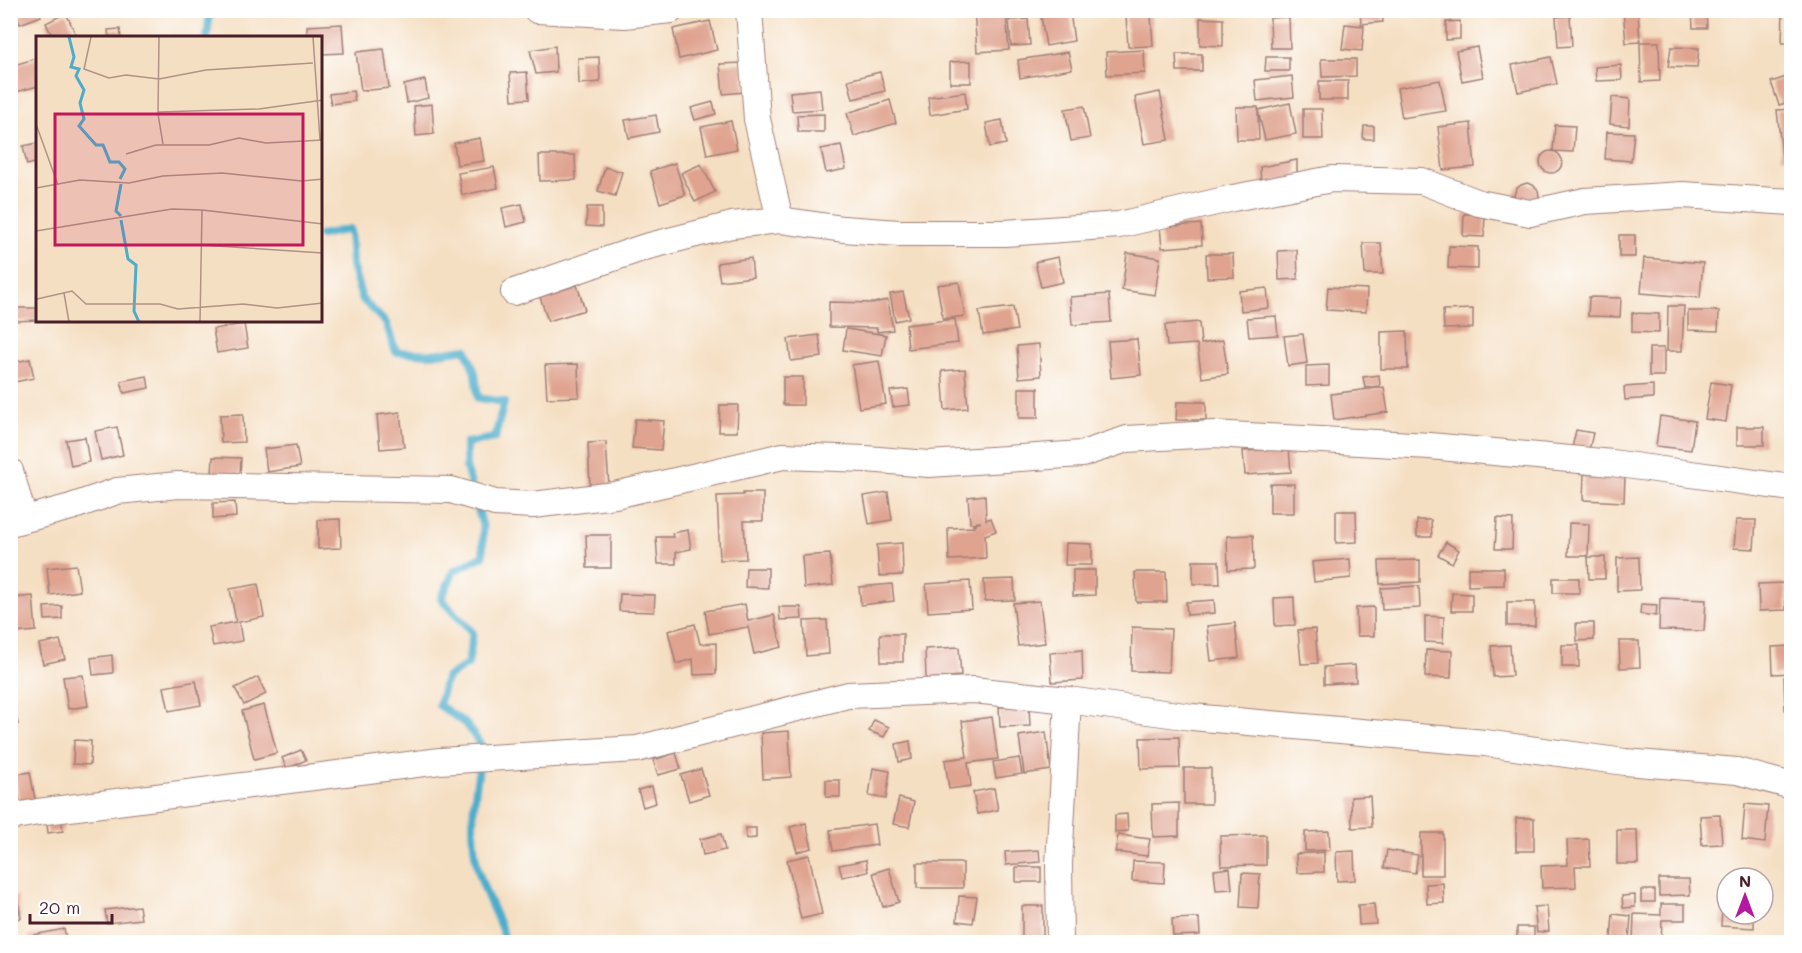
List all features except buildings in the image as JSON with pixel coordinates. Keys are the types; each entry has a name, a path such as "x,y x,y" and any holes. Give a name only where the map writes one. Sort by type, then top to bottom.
{"street":[{"path":"537,10 624,15 671,10"},
{"path":"749,10 757,119 780,220"},
{"path":"514,292 645,247 732,225 780,220 843,229 899,233 1005,233 1119,225 1233,198 1332,179 1422,181 1479,203 1530,213 1585,201 1683,195 1791,202"},
{"path":"10,471 17,521 71,507 117,491 178,485 451,490 495,502 532,505 615,495 783,456 929,464 1082,454 1127,439 1213,434 1430,446 1612,463 1791,488"},
{"path":"10,817 440,761 637,749 848,695 973,690 1192,717 1485,743 1625,762 1737,771 1791,786"},
{"path":"1060,942 1059,864 1068,700"}],"waterway":[{"path":"207,36 210,10"},
{"path":"322,235 350,229 352,265 362,299 386,323 396,352 432,354 466,349 475,373 478,398 504,402 495,438 466,443 466,467 483,527 483,556 454,571 441,599 473,633 468,664 446,678 439,705 466,724 483,748 477,778 473,839 481,879 506,942"}]}
